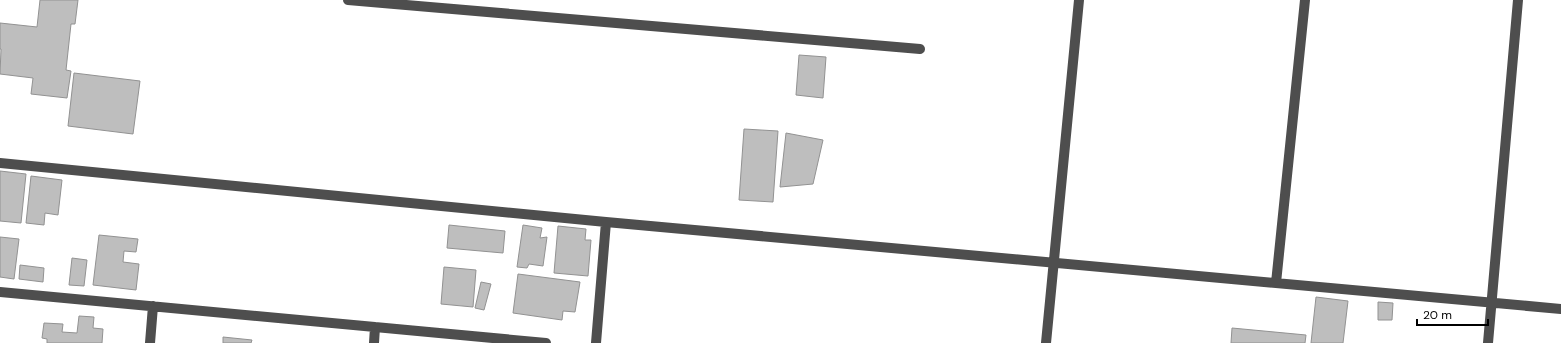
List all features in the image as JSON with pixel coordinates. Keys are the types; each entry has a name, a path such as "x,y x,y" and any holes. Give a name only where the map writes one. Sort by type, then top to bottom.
{"street":[{"path":"348,0 920,49"},
{"path":"1046,343 1079,0"},
{"path":"1276,283 1305,0"},
{"path":"1488,343 1518,0"},
{"path":"0,163 606,222 1561,309"},
{"path":"596,343 606,222"},
{"path":"0,292 546,343"},
{"path":"150,343 153,306"},
{"path":"374,343 375,327"}],"building":[{"path":"40,0 78,0 75,24 71,24 66,70 71,71 67,98 31,94 33,78 0,74 0,23 37,27"},
{"path":"799,55 826,57 823,98 796,95"},
{"path":"74,73 140,81 133,134 68,126"},
{"path":"744,129 778,131 773,202 739,200"},
{"path":"786,133 823,140 813,184 780,187"},
{"path":"0,171 26,174 21,223 0,221"},
{"path":"31,176 62,180 58,215 45,213 44,225 26,223"},
{"path":"449,225 505,231 503,253 447,248"},
{"path":"523,225 542,228 540,238 547,237 543,266 529,264 527,268 517,267"},
{"path":"558,226 586,229 585,240 591,240 588,276 554,273"},
{"path":"99,235 138,239 136,252 124,251 123,262 139,264 136,290 93,285"},
{"path":"0,237 19,239 14,279 0,277"},
{"path":"72,258 87,260 84,286 69,285"},
{"path":"20,265 44,268 43,282 19,279"},
{"path":"444,267 476,270 473,307 441,304"},
{"path":"518,274 580,282 575,312 563,311 562,320 513,313"},
{"path":"481,282 491,284 484,310 475,308"},
{"path":"1316,297 1348,301 1343,343 1311,343"},
{"path":"1378,302 1393,303 1392,320 1378,320"},
{"path":"79,316 94,317 93,328 103,329 102,343 47,343 47,339 42,338 44,323 63,324 62,332 77,333"},
{"path":"1232,328 1306,335 1305,343 1231,343"},
{"path":"223,337 252,340 251,343 223,343"}]}
